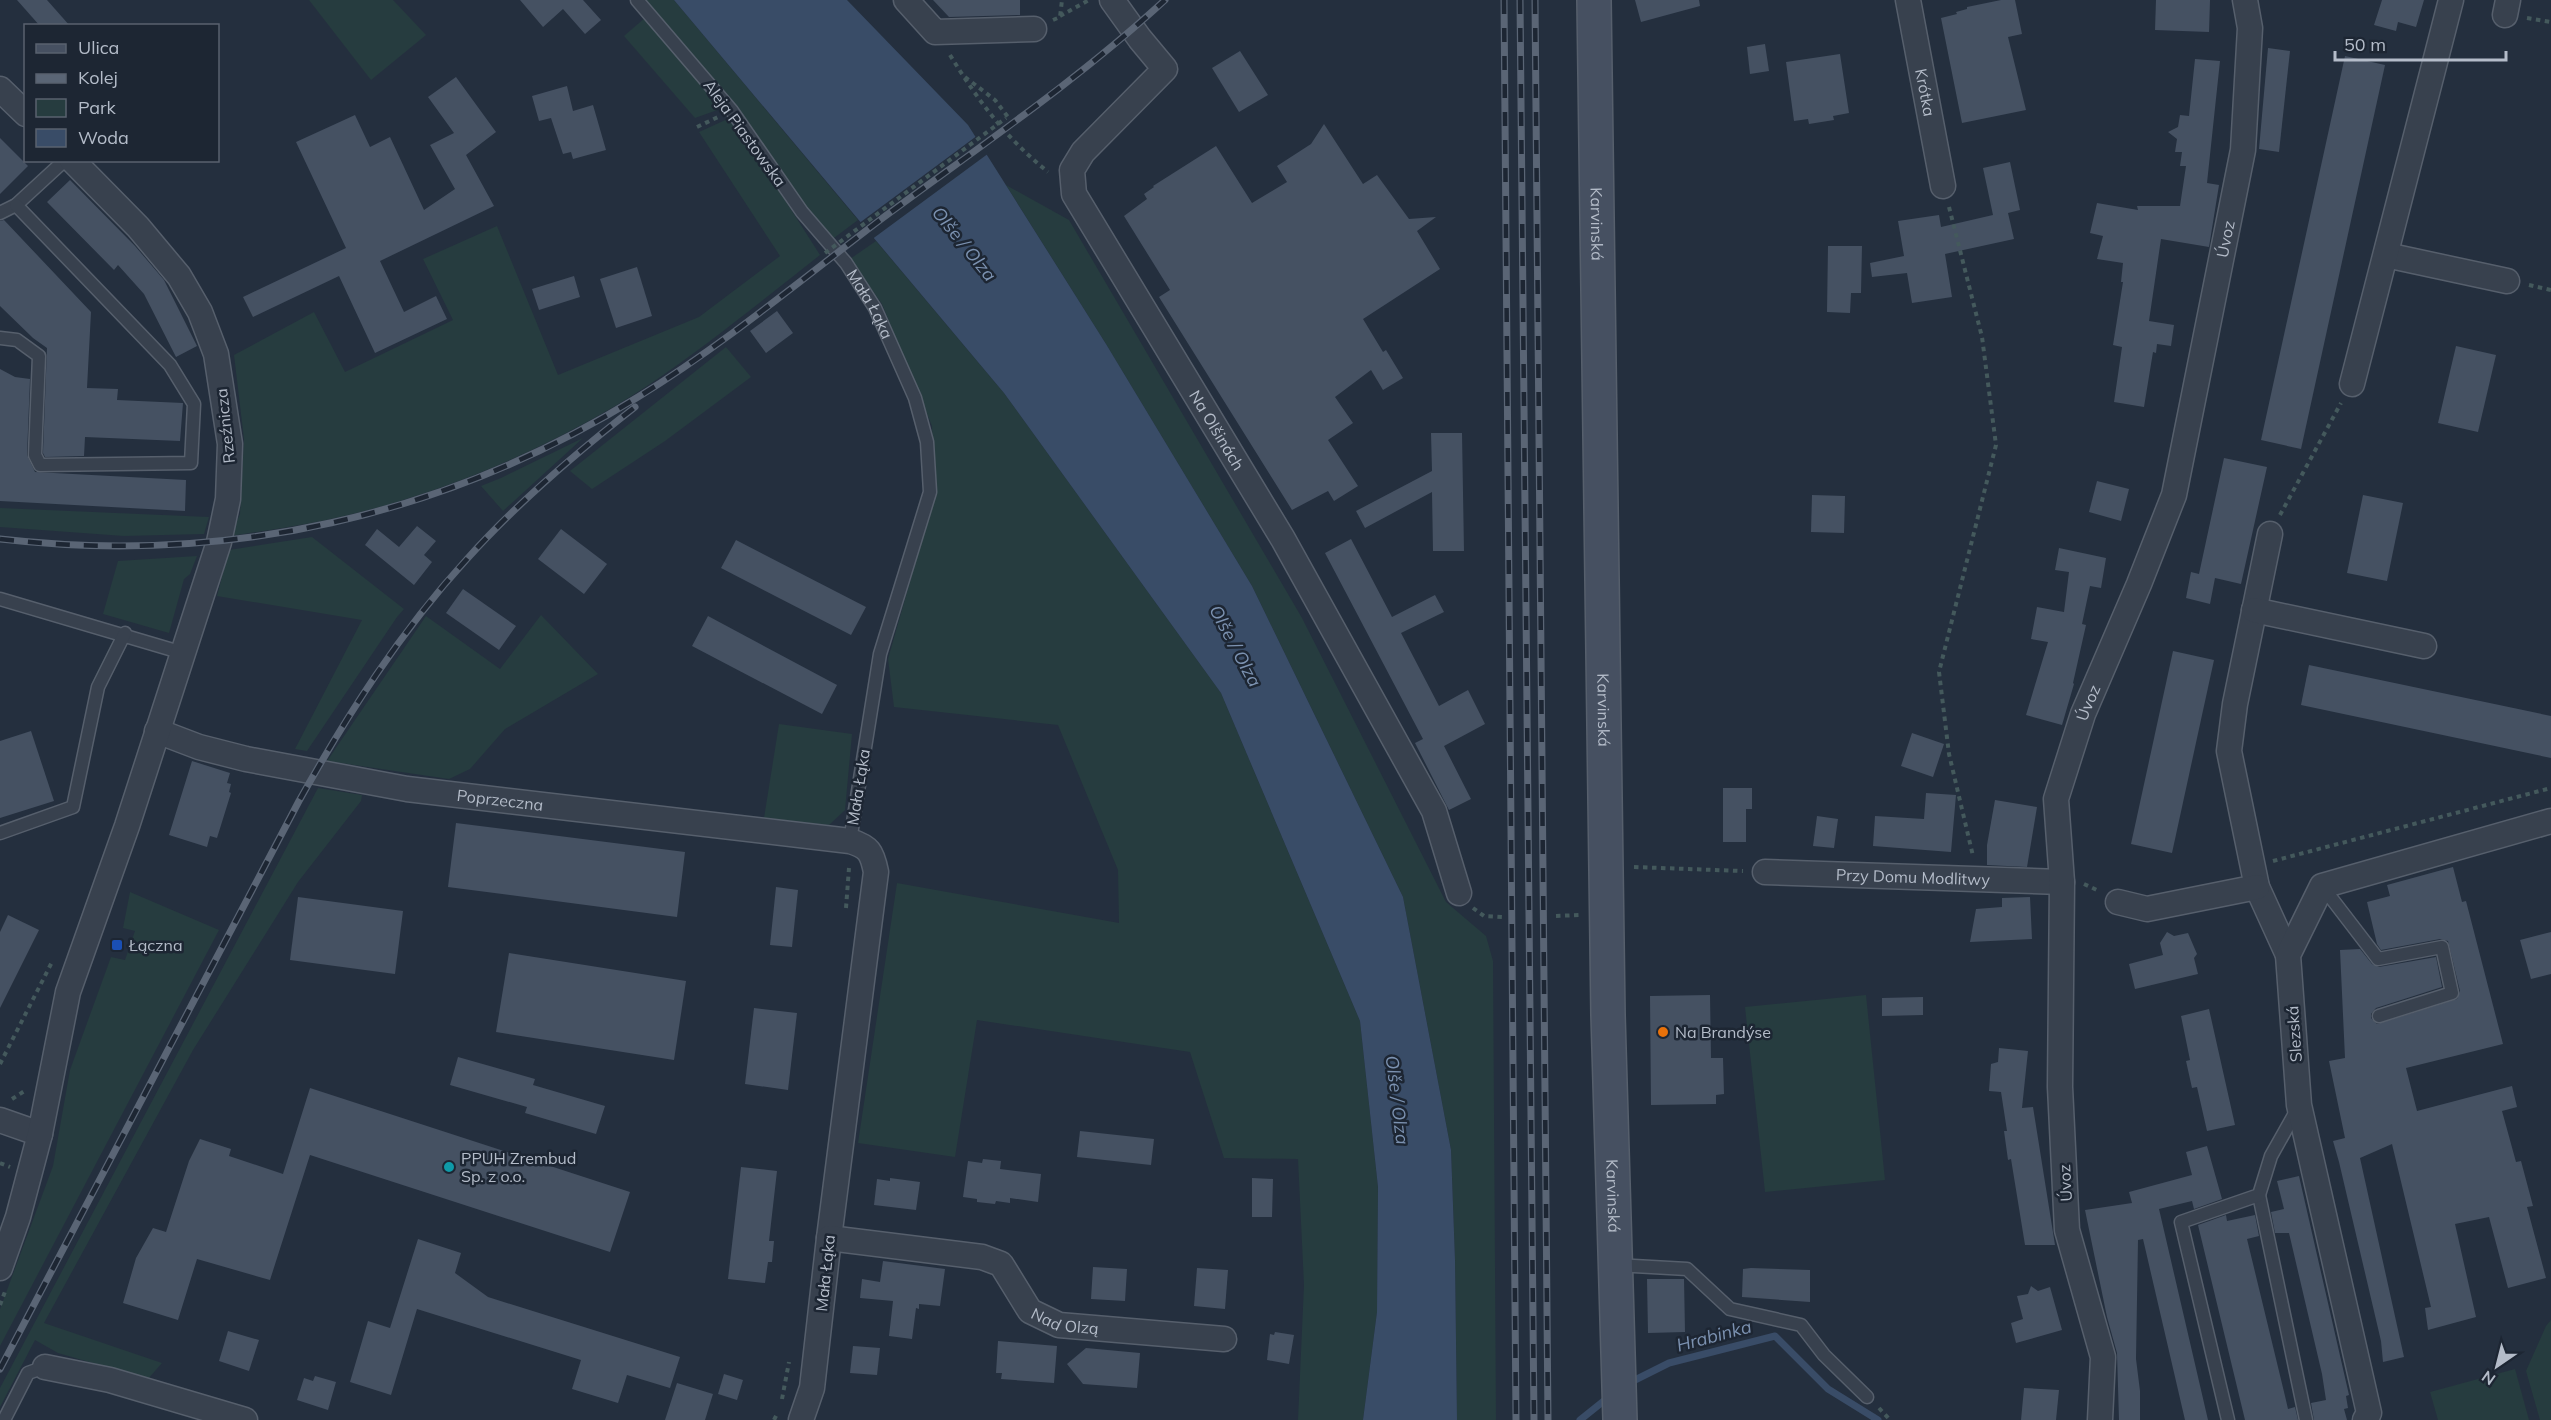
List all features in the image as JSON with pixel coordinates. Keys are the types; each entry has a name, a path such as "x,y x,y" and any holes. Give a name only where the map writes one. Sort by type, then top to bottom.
{"main road":[{"name":"Karvinská","path":"1594,0 1608,1026 1620,1420"}],"street":[{"path":"906,0 935,32 1034,29"},
{"path":"1074,194 1072,170 1083,152 1165,69 1112,0"},
{"name":"Krótka","path":"1908,0 1943,186"},
{"name":"Úvoz","path":"2100,1420 2103,1357 2067,1230 2060,1087 2062,877 2056,799 2083,714 2139,584 2174,495 2243,150 2250,28 2245,0"},
{"path":"2352,384 2451,0"},
{"path":"0,89 24,112"},
{"name":"Rzeźnicza","path":"74,162 138,227 179,276 200,312 216,354 230,444 228,498 219,542 157,731"},
{"name":"Na Olšinách","path":"1074,194 1283,539 1434,811 1460,893"},
{"path":"2386,255 2507,281"},
{"path":"2270,534 2235,704 2229,751 2255,877 2288,955"},
{"path":"2254,610 2424,646"},
{"path":"0,1268 18,1217 40,1134 68,992 127,826 157,731"},
{"name":"Poprzeczna","path":"157,731 199,747 246,759 407,789 850,852"},
{"path":"2288,955 2322,886 2551,821"},
{"name":"Mała Łąka","path":"801,1420 812,1388 876,872 873,858 864,846 850,852"},
{"name":"Przy Domu Modlitwy","path":"1765,872 1978,879 2062,877"},
{"path":"2118,902 2147,909 2255,877"},
{"name":"Slezská","path":"2288,955 2299,1105 2361,1369 2369,1413 2365,1420"},
{"path":"0,1120 40,1134"},
{"name":"Nad Olzą","path":"829,1238 982,1257 1000,1264 1030,1311 1059,1325 1224,1339"},
{"path":"45,1367 110,1380 245,1420"}],"lane":[{"name":"Aleja Piastowska","path":"637,0 732,111 826,246"},
{"path":"0,213 16,205 62,162"},
{"path":"0,338 17,340 39,356 35,455 40,465 191,463 194,404 171,365 16,205"},
{"name":"Mała Łąka","path":"826,246 875,308 915,398 927,442 930,492 899,599 880,654 850,852"},
{"path":"0,598 125,633 183,652"},
{"path":"0,833 73,807 98,687 125,633"},
{"path":"2322,886 2378,958 2442,947 2452,993 2379,1016"},
{"path":"2299,1105 2271,1156 2259,1195 2306,1420"},
{"path":"2228,1420 2181,1221 2259,1195"},
{"path":"1615,1265 1688,1269 1730,1309 1801,1325 1824,1355 1867,1397"},
{"path":"4,1420 28,1373 45,1367"}],"path":[{"path":"1060,16 1089,0"},
{"path":"935,32 978,99 1017,147 1074,194"},
{"path":"826,246 1008,117 996,100 962,75"},
{"path":"1943,186 1982,337 1996,445 1939,672 1949,754 1978,879"},
{"path":"2270,534 2303,469 2352,384"},
{"path":"2255,877 2551,788"},
{"path":"845,917 850,852"},
{"path":"1606,866 1765,872"},
{"path":"2062,877 2118,902"},
{"path":"1460,893 1468,904 1484,916 1502,917"},
{"path":"774,1420 780,1407 791,1352"},
{"path":"1884,1413 1890,1420"}],"green space":[{"path":"309,0 393,0 426,35 371,80"},
{"path":"643,0 674,0 858,220 834,238 809,213"},
{"path":"646,17 723,108 695,118 624,36"},
{"path":"732,117 820,255 715,337 650,384 573,430 531,451 443,487 354,514 230,536 240,514 244,439 234,355 314,312 345,372 453,320 423,259 497,226 558,375 699,317 780,256 699,132"},
{"path":"1006,185 1069,220 1302,618 1446,902 1486,936 1493,961 1496,1420 1457,1420 1451,1150 1403,897 1252,586 1106,344"},
{"path":"876,241 1004,393 1221,693 1360,1021 1378,1187 1377,1312 1363,1420 1298,1420 1304,1285 1298,1159 1224,1158 1190,1052 977,1020 955,1157 858,1143 897,883 1119,923 1118,870 1058,725 894,707 888,659 934,497 932,426 882,304 850,259"},
{"path":"726,347 751,377 665,441 592,489 570,471"},
{"path":"583,438 503,511 481,486 501,478"},
{"path":"0,508 209,517 204,534 124,536 0,527"},
{"path":"312,537 404,609 307,751 295,749 362,620 217,596 229,550"},
{"path":"197,556 190,574 184,579 169,633 103,614 118,561"},
{"path":"541,615 598,674 505,729 470,769 449,779 327,761 426,616 500,669"},
{"path":"779,724 852,734 845,810 829,825 764,818"},
{"path":"318,788 362,795 361,801 298,882 193,1050 44,1323 162,1363 148,1379 58,1353 35,1340 0,1407 0,1388"},
{"path":"130,892 219,930 0,1346 0,1309 53,1166 70,1070 111,957 125,960 135,931 123,928"},
{"path":"1866,995 1885,1180 1765,1192 1745,1007"},
{"path":"2551,1320 2551,1420 2540,1420 2526,1371 2546,1326"},
{"path":"2515,1369 2529,1420 2438,1420 2430,1392"}],"water":[{"name":"Olše / Olza","path":"674,0 847,0 968,125 1106,344 1252,586 1403,897 1451,1150 1457,1420 1363,1420 1377,1312 1378,1187 1360,1021 1221,693 1004,393"}],"pier":[{"path":"978,135 989,153 871,240 858,224"}],"building":[{"path":"17,0 47,0 68,24 38,24"},
{"path":"520,0 583,0 601,20 585,34 563,9 543,27"},
{"path":"933,0 1020,0 1020,15 949,17"},
{"path":"1635,0 1699,0 1700,6 1641,22"},
{"path":"2001,0 2015,0 2022,34 2008,37 2026,110 1962,123 1941,18 1957,14 1956,12 1967,9 1967,7"},
{"path":"2156,0 2210,0 2209,32 2155,30"},
{"path":"2382,0 2424,0 2416,27 2398,22 2396,31 2374,25"},
{"path":"1765,44 1769,71 1750,74 1747,47"},
{"path":"2268,48 2290,51 2279,152 2259,149"},
{"path":"1240,51 1268,95 1239,112 1212,68"},
{"path":"1840,54 1849,113 1833,116 1834,120 1809,124 1808,119 1794,121 1786,62"},
{"path":"2345,56 2385,65 2301,449 2261,440"},
{"path":"2195,59 2220,61 2207,183 2219,185 2209,247 2161,239 2149,321 2174,325 2171,346 2157,344 2156,353 2153,352 2144,407 2114,402 2122,347 2113,345 2123,282 2121,282 2123,263 2097,259 2103,236 2090,233 2097,203 2138,210 2137,206 2180,206 2186,166 2180,166 2182,152 2175,152 2177,139 2168,132 2178,127 2180,115 2189,116"},
{"path":"456,77 496,132 466,155 494,206 380,261 404,312 436,296 447,319 375,353 339,276 253,317 243,297 346,248 296,142 355,115 370,147 390,137 424,210 455,189 430,145 454,133 428,97"},
{"path":"567,86 573,111 593,105 606,150 573,159 571,152 563,154 551,118 539,121 532,96"},
{"path":"1324,124 1363,184 1377,175 1409,219 1436,217 1417,231 1440,269 1363,319 1383,352 1386,350 1403,378 1383,390 1371,370 1335,397 1353,423 1328,440 1358,486 1334,501 1328,491 1292,510 1159,297 1170,290 1124,216 1147,199 1144,194 1153,186 1216,146 1252,203 1287,182 1277,166 1311,144"},
{"path":"0,138 28,166 0,194"},
{"path":"2010,162 2020,210 2008,213 2014,239 1945,254 1952,297 1912,303 1907,273 1872,277 1870,263 1904,256 1898,221 1939,215 1941,227 1993,215 1983,168"},
{"path":"70,180 135,246 164,280 197,346 176,357 144,294 118,265 114,270 47,202"},
{"path":"4,220 91,312 87,388 118,389 117,400 183,403 180,441 85,437 84,456 45,457 43,453 47,348 33,338 0,306 0,221"},
{"path":"1828,246 1862,246 1861,293 1851,293 1850,313 1827,312"},
{"path":"637,267 652,316 616,328 600,279"},
{"path":"574,276 580,297 539,310 532,289"},
{"path":"777,311 793,333 766,353 750,331"},
{"path":"2456,346 2496,355 2478,432 2438,423"},
{"path":"0,369 15,377 30,379 27,455 35,472 186,480 185,511 0,501"},
{"path":"1431,433 1462,433 1464,551 1433,551 1432,492 1365,528 1356,511 1432,471"},
{"path":"2224,458 2267,467 2241,584 2215,578 2210,604 2186,598 2191,572 2199,574"},
{"path":"2097,481 2129,489 2121,521 2089,512"},
{"path":"1812,495 1845,496 1844,533 1811,532"},
{"path":"2363,495 2403,503 2387,581 2347,573"},
{"path":"417,526 436,541 424,555 432,562 414,585 365,545 377,529 399,547"},
{"path":"561,529 607,564 584,594 538,559"},
{"path":"1351,539 1392,617 1435,595 1444,612 1401,633 1439,706 1468,690 1485,724 1444,746 1471,799 1449,810 1415,743 1423,739 1325,553"},
{"path":"736,540 866,607 851,635 721,568"},
{"path":"2059,548 2106,558 2101,588 2090,586 2082,624 2086,625 2074,684 2062,725 2026,715 2048,642 2031,639 2037,607 2064,612 2069,572 2055,570"},
{"path":"463,589 516,626 499,650 446,613"},
{"path":"708,616 837,685 822,714 692,646"},
{"path":"2173,651 2214,660 2172,853 2131,844"},
{"path":"2309,665 2551,716 2551,758 2301,705"},
{"path":"31,731 54,801 0,818 0,741"},
{"path":"1912,733 1944,744 1933,777 1901,766"},
{"path":"192,761 230,773 227,783 231,784 229,792 231,793 217,838 210,836 207,847 169,835"},
{"path":"1723,788 1752,788 1752,809 1746,809 1746,842 1723,842"},
{"path":"1926,793 1956,795 1951,852 1873,846 1875,816 1924,819"},
{"path":"1995,800 2037,807 2027,867 1987,865 1987,845"},
{"path":"1817,816 1838,819 1834,848 1813,846"},
{"path":"456,823 685,852 677,917 448,887"},
{"path":"2453,867 2462,902 2466,901 2503,1044 2406,1068 2417,1111 2512,1086 2517,1107 2502,1111 2516,1162 2521,1161 2533,1206 2527,1207 2546,1278 2508,1288 2489,1217 2455,1224 2476,1317 2428,1330 2425,1308 2431,1307 2392,1144 2360,1158 2404,1357 2383,1362 2381,1341 2333,1141 2345,1138 2329,1061 2345,1058 2340,950 2360,949 2372,964 2379,967 2436,957 2442,987 2376,1008 2371,1018 2377,1024 2457,999 2460,991 2448,941 2440,939 2381,950 2377,944 2367,902 2390,896 2387,885"},
{"path":"776,887 798,890 792,947 770,945"},
{"path":"298,897 403,911 395,974 290,960"},
{"path":"2030,897 2032,939 1970,942 1976,909 2002,907 2002,898"},
{"path":"8,915 39,930 0,1008 0,932"},
{"path":"2167,932 2174,936 2188,933 2197,954 2194,958 2198,974 2135,989 2129,964 2163,955 2160,943"},
{"path":"2551,932 2551,974 2531,979 2520,940"},
{"path":"509,953 686,981 674,1060 496,1032"},
{"path":"1710,995 1711,1058 1723,1058 1724,1094 1716,1095 1716,1104 1651,1105 1650,996"},
{"path":"1923,997 1923,1015 1882,1016 1882,998"},
{"path":"754,1008 797,1013 788,1090 745,1084"},
{"path":"2209,1009 2235,1125 2207,1131 2197,1087 2192,1088 2186,1061 2190,1060 2181,1016"},
{"path":"1999,1048 2028,1051 2022,1108 2033,1107 2055,1245 2025,1245 2011,1159 2008,1160 2004,1131 2007,1131 2001,1092 1989,1091 1991,1064 1998,1062"},
{"path":"458,1057 535,1079 533,1085 605,1106 596,1134 525,1113 527,1107 450,1085"},
{"path":"310,1088 630,1192 610,1252 310,1155 270,1280 197,1259 178,1320 123,1303 136,1258 153,1228 166,1232 189,1161 200,1139 231,1149 229,1156 283,1174"},
{"path":"1080,1131 1154,1139 1151,1165 1077,1157"},
{"path":"2207,1146 2222,1199 2194,1209 2192,1201 2159,1209 2208,1420 2185,1420 2143,1239 2138,1240 2136,1359 2140,1391 2140,1420 2119,1420 2117,1353 2107,1317 2085,1210 2132,1203 2129,1192 2192,1175 2186,1152"},
{"path":"983,1159 1001,1161 1000,1169 1041,1174 1038,1202 1010,1198 1010,1203 996,1201 995,1204 977,1202 977,1199 963,1197 968,1161 982,1163"},
{"path":"741,1167 777,1171 769,1241 774,1241 772,1262 768,1262 765,1283 728,1279"},
{"path":"2299,1176 2349,1395 2346,1396 2348,1408 2344,1409 2347,1420 2314,1420 2311,1403 2326,1400 2322,1374 2289,1233 2275,1233 2271,1212 2284,1209 2277,1181"},
{"path":"890,1178 920,1182 916,1210 874,1205 877,1179 890,1181"},
{"path":"1252,1178 1273,1179 1272,1217 1252,1217"},
{"path":"2226,1215 2227,1221 2255,1215 2259,1236 2247,1239 2288,1409 2295,1407 2298,1420 2245,1420 2198,1225"},
{"path":"418,1239 461,1253 455,1273 488,1297 680,1357 670,1388 627,1375 618,1403 572,1389 581,1360 417,1309 391,1395 350,1382 368,1321 390,1328"},
{"path":"883,1261 945,1269 940,1306 919,1304 919,1309 916,1308 912,1339 889,1336 893,1301 860,1298 862,1279 880,1282"},
{"path":"1093,1267 1127,1269 1125,1301 1091,1299"},
{"path":"1197,1268 1228,1270 1225,1309 1194,1306"},
{"path":"1743,1269 1810,1270 1810,1302 1742,1297"},
{"path":"1647,1279 1684,1279 1685,1332 1648,1333"},
{"path":"2031,1286 2038,1291 2050,1287 2062,1330 2016,1343 2011,1323 2023,1319 2017,1296 2028,1294"},
{"path":"228,1331 259,1340 249,1371 219,1361"},
{"path":"1275,1332 1294,1335 1289,1364 1267,1360 1270,1334 1274,1335"},
{"path":"998,1341 1057,1346 1054,1383 1001,1379 1002,1373 996,1373"},
{"path":"853,1346 880,1348 877,1375 850,1373"},
{"path":"1086,1348 1140,1353 1137,1388 1083,1384 1067,1364"},
{"path":"724,1374 743,1380 737,1400 718,1394"},
{"path":"315,1376 336,1382 328,1410 297,1400 304,1378 313,1381"},
{"path":"677,1383 713,1394 705,1420 665,1420"},
{"path":"2024,1388 2059,1390 2056,1420 2021,1420"}],"waterway":[{"name":"Hrabinka","path":"1629,1383 1669,1363 1775,1336 1828,1389 1878,1420"},
{"name":"Hrabinka","path":"1580,1420 1610,1396"}],"railway":[{"path":"0,539 85,545 168,545 251,537 331,523 411,502 488,473 564,439 638,397 701,356 1097,59 1165,0"},
{"path":"1504,0 1516,1420"},
{"path":"1520,0 1534,1420"},
{"path":"1535,0 1548,1420"},
{"path":"0,1369 299,801 336,737 376,675 419,616 486,538 548,479 635,407"}],"place":[{"name":"Łączna","path":"117,945"},
{"name":"Na Brandýse","path":"1663,1032"},
{"name":"PPUH Zrembud Sp. z o.o.","path":"449,1167"}]}
